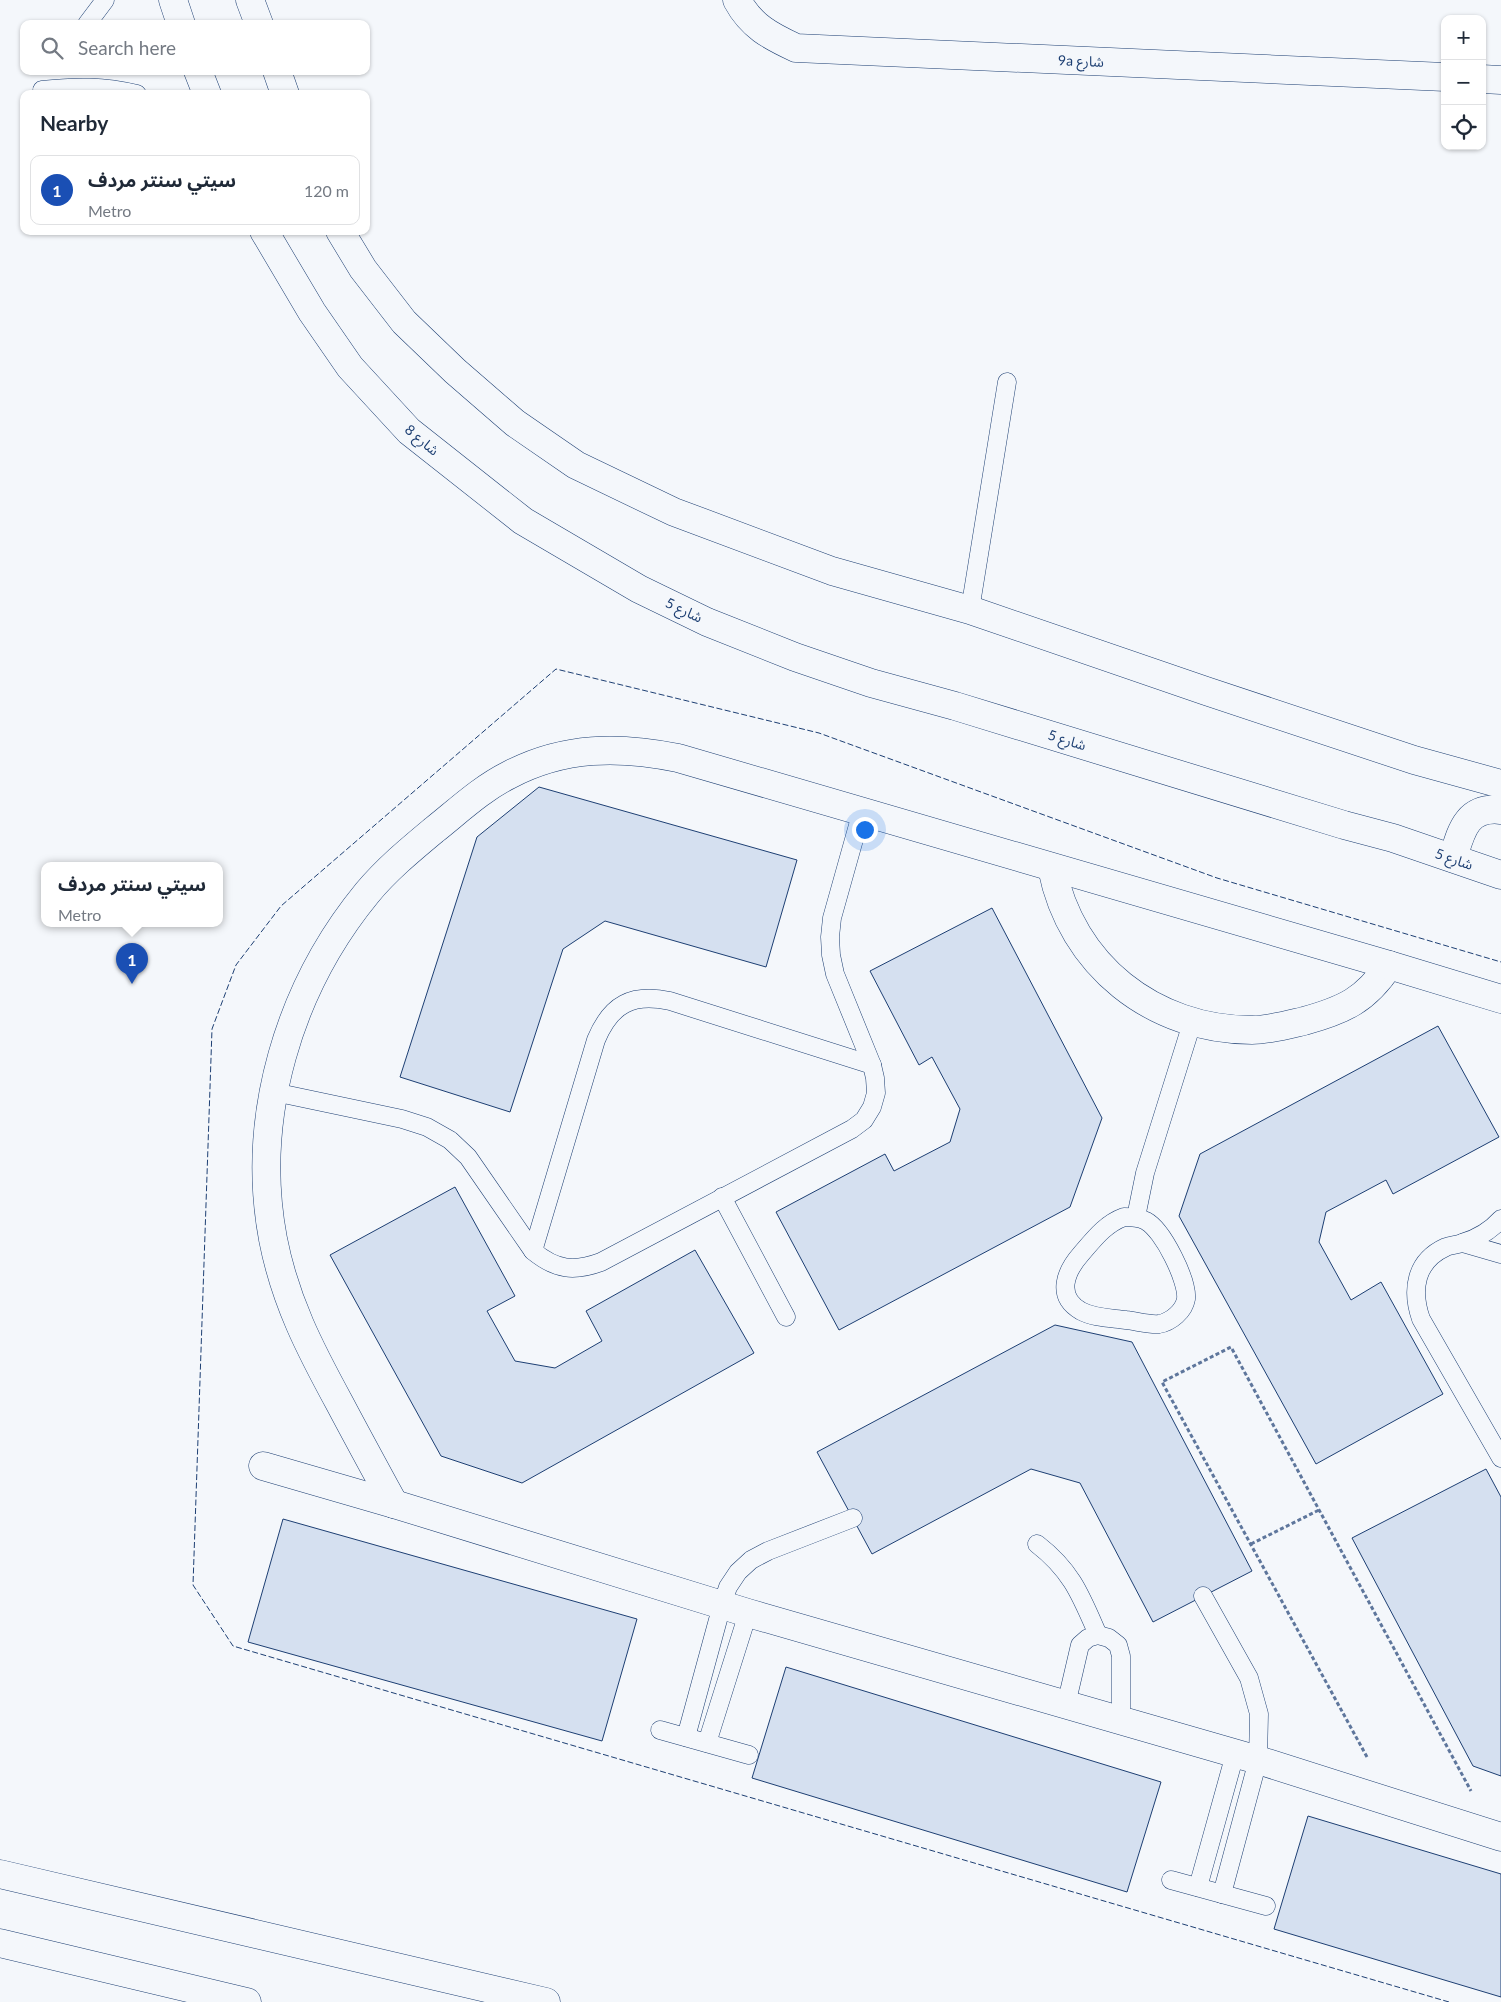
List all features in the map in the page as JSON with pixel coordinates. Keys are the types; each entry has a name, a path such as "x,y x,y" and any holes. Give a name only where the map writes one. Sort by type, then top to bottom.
{"main road":[{"path":"173,0 180,20"},
{"path":"250,0 258,20"},
{"name":"9a شارع","path":"737,0 744,13 767,35 796,48 1441,77"},
{"path":"200,75 205,90"},
{"path":"278,75 284,90"},
{"path":"1486,79 1501,80"},
{"name":"شارع 8","path":"266,235 312,312 350,367 409,431 523,521 639,589"},
{"path":"343,235 364,269 404,322 455,371 515,423 576,465 674,512 832,570 970,610 1414,760 1501,784"},
{"name":"شارع 5","path":"639,589 707,622 786,654 871,683 955,706 1344,825 1394,838 1501,875"},
{"path":"394,1504 301,1331 284,1286 273,1238 268,1189 268,1140 274,1092 284,1049 299,1006 318,966 340,928 368,892 398,860 479,793 509,775 541,762 575,753 610,749 644,751 678,758 1052,868 1389,964 1501,1000"},
{"path":"1453,858 1458,838 1474,815 1490,809 1501,810"},
{"path":"1052,868 1056,886 1070,922 1079,939 1101,966 1135,995 1158,1010 1192,1023 1222,1029 1254,1030 1284,1026 1333,1013 1351,1005 1366,994 1379,980 1389,964"},
{"path":"263,1466 394,1504 748,1613 1246,1757 1498,1836"},
{"path":"0,1874 546,2002"},
{"path":"0,1943 247,2002"}],"lane":[{"path":"90,20 105,0"},
{"path":"42,90 76,86 118,90"},
{"path":"970,610 1007,382"},
{"path":"274,1092 402,1119 427,1127 450,1140 468,1157 533,1251 544,1260 558,1266 573,1268 587,1267 601,1262 852,1129 864,1120 872,1107 876,1093 872,1065 835,974 830,937 832,918 862,811"},
{"path":"533,1251 596,1040 602,1025 612,1012 624,1004 639,998 670,1001 872,1065"},
{"path":"1136,1217 1145,1174 1192,1023"},
{"path":"722,1197 786,1317"},
{"path":"1124,1217 1136,1217 1146,1221 1160,1235 1184,1278 1185,1302 1179,1313 1170,1320 1159,1324 1081,1311 1071,1302 1065,1290 1066,1276 1072,1264 1103,1229 1112,1221 1124,1217"},
{"path":"1501,1219 1481,1235 1463,1243 1447,1247 1432,1256 1421,1270 1415,1286 1415,1303 1421,1319 1501,1458"},
{"path":"1463,1243 1501,1254"},
{"path":"686,1737 722,1605 728,1587 738,1572 752,1560 768,1551 853,1518"},
{"path":"1037,1544 1051,1555 1075,1583 1098,1635"},
{"path":"1198,1887 1246,1757 1259,1714 1249,1678 1203,1596"},
{"path":"707,1743 748,1613"},
{"path":"1066,1705 1080,1645 1088,1638 1098,1635 1109,1638 1118,1645 1121,1656 1121,1721"},
{"path":"660,1730 749,1754"},
{"path":"1222,1894 1246,1757"},
{"path":"1171,1880 1266,1906"}],"path":[{"path":"1392,1803 1162,1382 1231,1347 1498,1836"},
{"path":"1251,1544 1319,1510"}],"building":[{"path":"539,787 797,860 766,967 605,921 563,949 510,1112 400,1077 477,837"},
{"path":"992,908 1102,1118 1070,1207 839,1330 776,1212 885,1154 894,1171 950,1142 960,1109 932,1057 919,1065 870,971"},
{"path":"1438,1026 1499,1137 1393,1194 1386,1180 1326,1212 1319,1242 1351,1300 1381,1282 1443,1394 1316,1464 1179,1216 1200,1154"},
{"path":"455,1187 515,1296 487,1311 515,1361 555,1368 602,1341 586,1311 695,1250 754,1353 522,1483 441,1456 330,1255"},
{"path":"1055,1325 1132,1342 1252,1571 1153,1622 1080,1483 1031,1469 872,1554 817,1452"},
{"path":"1486,1469 1501,1497 1501,1776 1473,1766 1352,1538"},
{"path":"283,1519 637,1619 602,1741 248,1642"},
{"path":"786,1667 1161,1782 1127,1892 752,1778"},
{"path":"1308,1816 1501,1874 1501,1997 1274,1929"}],"fence":[{"path":"1449,2002 233,1646 193,1585 212,1029 236,965 281,906 556,669 819,733 1217,878 1501,962"}],"place":[{"name":"سيتي سنتر مردف","path":"132,984"}]}
